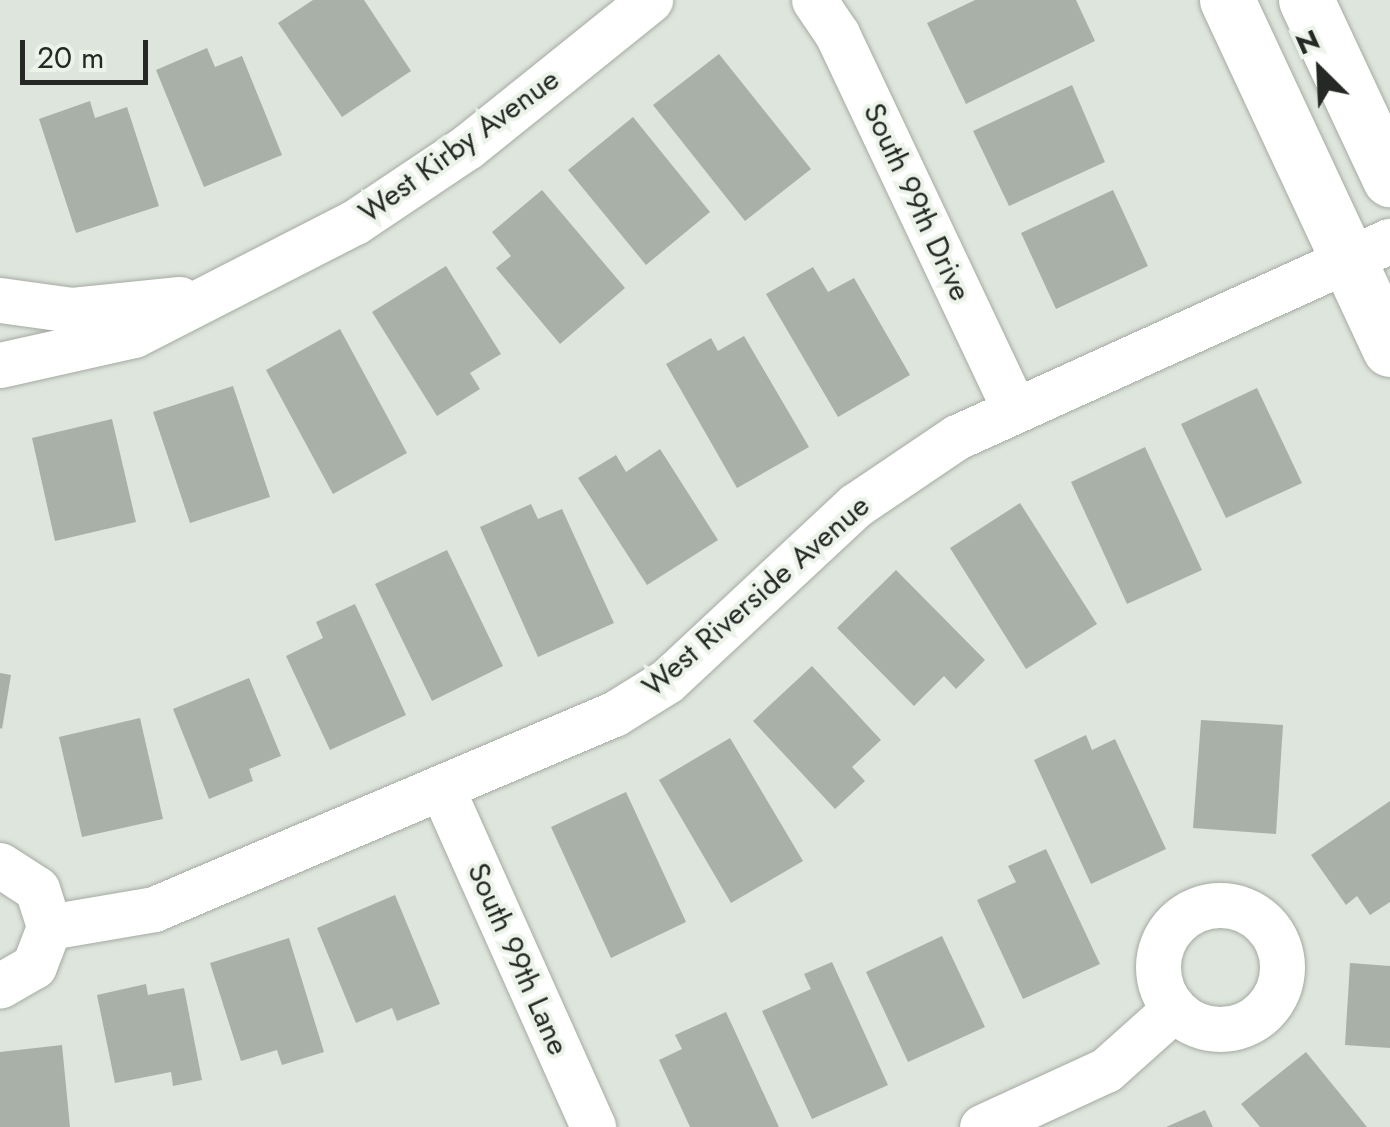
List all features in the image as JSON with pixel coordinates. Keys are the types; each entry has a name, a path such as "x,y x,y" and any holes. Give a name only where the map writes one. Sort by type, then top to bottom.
{"main road":[{"path":"1227,0 1369,251 1390,350"},
{"path":"1306,0 1390,179"}],"street":[{"name":"West Kirby Avenue","path":"0,364 134,335 200,296 298,252 404,192 650,0"},
{"name":"South 99th Drive","path":"814,0 838,34 1014,408"},
{"name":"West Riverside Avenue","path":"49,927 154,909 443,791 614,714 668,681 856,505 1014,408 1369,251"},
{"name":"West Kirby Avenue","path":"0,300 72,310 200,296"},
{"name":"South 99th Lane","path":"443,791 593,1127"},
{"path":"0,864 37,888 49,927 34,966 0,986"},
{"path":"982,1127 1106,1070 1173,1010"}],"building":[{"path":"313,0 364,0 411,71 342,117 278,23"},
{"path":"975,0 1076,0 1095,41 966,104 927,23"},
{"path":"207,48 215,67 242,56 282,155 204,187 156,70"},
{"path":"719,54 811,169 745,221 653,105"},
{"path":"1072,85 1105,162 1009,206 973,131"},
{"path":"90,101 95,118 127,107 159,206 76,233 39,119"},
{"path":"633,117 710,212 646,265 568,170"},
{"path":"542,190 625,288 560,344 496,268 511,256 492,232"},
{"path":"1113,190 1148,266 1056,309 1021,233"},
{"path":"446,266 501,354 470,373 480,389 437,416 372,312"},
{"path":"813,267 828,292 854,278 910,375 838,417 766,294"},
{"path":"340,329 407,453 333,494 266,370"},
{"path":"744,336 809,447 737,488 666,364 711,338 718,351"},
{"path":"233,386 270,497 190,523 153,412"},
{"path":"1257,388 1302,483 1226,518 1181,424"},
{"path":"112,419 136,522 55,541 32,438"},
{"path":"1145,447 1202,570 1127,604 1071,482"},
{"path":"660,449 718,540 647,585 578,478 616,455 626,472"},
{"path":"1020,503 1097,624 1026,669 950,548"},
{"path":"531,504 538,519 562,509 614,623 538,657 480,527"},
{"path":"447,550 503,666 432,701 375,584"},
{"path":"896,570 985,660 956,689 944,676 914,706 837,628"},
{"path":"355,604 406,715 330,750 286,656 323,638 316,622"},
{"path":"812,666 881,740 852,767 865,781 835,809 753,721"},
{"path":"0,673 11,675 2,729 0,728"},
{"path":"249,678 281,756 249,769 253,781 209,799 173,709"},
{"path":"140,718 163,819 82,837 59,737"},
{"path":"1201,720 1283,725 1276,834 1193,828"},
{"path":"1086,735 1092,750 1115,739 1166,849 1091,884 1034,760"},
{"path":"730,738 803,861 731,903 659,780"},
{"path":"626,792 686,922 611,958 551,827"},
{"path":"1390,801 1390,902 1370,915 1357,896 1346,905 1311,855"},
{"path":"1046,849 1100,964 1023,999 977,900 1016,882 1008,866"},
{"path":"395,895 440,1004 397,1021 392,1008 356,1023 317,928"},
{"path":"942,936 985,1027 908,1062 866,972"},
{"path":"289,938 324,1052 282,1065 277,1050 241,1061 210,963"},
{"path":"832,962 888,1085 812,1119 762,1011 811,989 804,974"},
{"path":"1350,963 1390,966 1390,1048 1345,1045"},
{"path":"146,984 148,995 184,988 202,1080 173,1086 171,1072 115,1083 97,995"},
{"path":"726,1012 779,1127 690,1127 659,1060 682,1049 675,1035"},
{"path":"62,1045 70,1127 0,1127 0,1052"},
{"path":"1306,1052 1367,1127 1260,1127 1241,1104"},
{"path":"1205,1110 1213,1127 1166,1127"}]}
